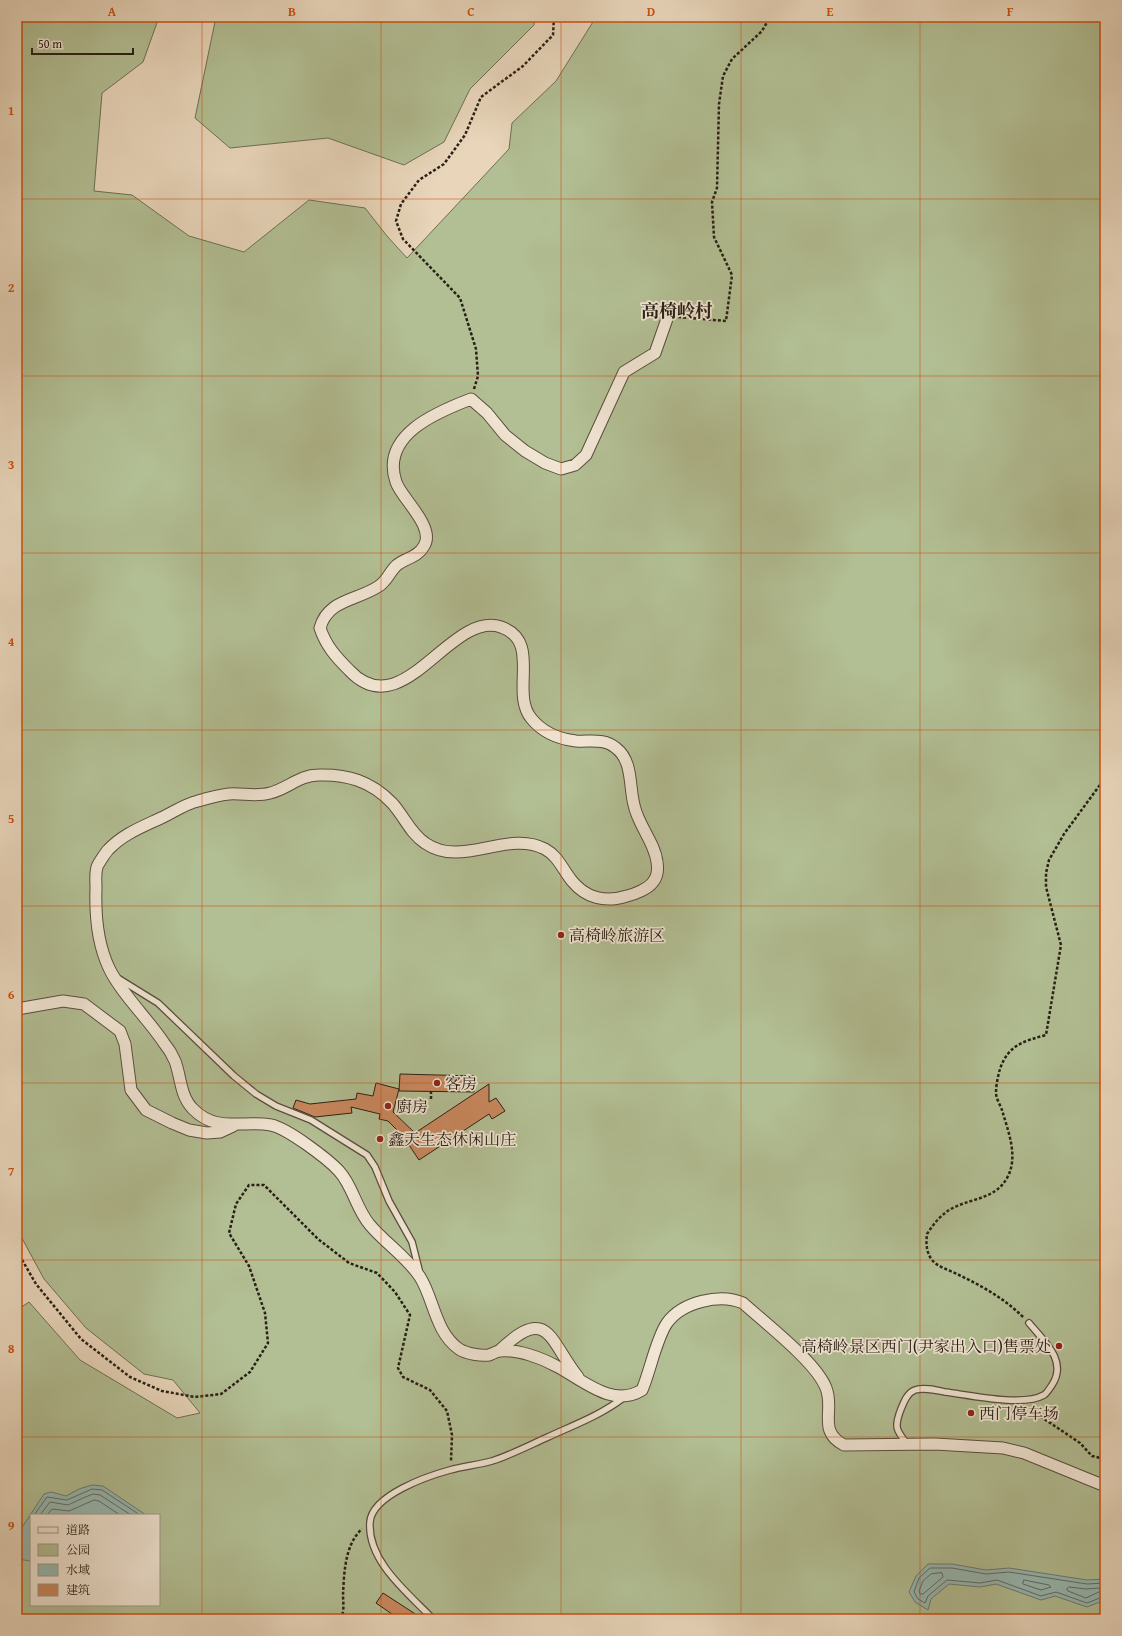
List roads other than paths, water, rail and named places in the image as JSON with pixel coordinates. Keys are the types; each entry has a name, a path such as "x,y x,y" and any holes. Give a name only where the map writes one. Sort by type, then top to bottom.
{"street":[{"path":"582,1381 571,1367 552,1336 542,1330 532,1329 523,1331 515,1336 499,1351 486,1356 471,1354 458,1348 436,1318 421,1278 396,1250 369,1224 344,1175 290,1134 273,1125 233,1126 211,1121 192,1108 185,1097 174,1057 111,973 101,947 95,910 97,866 106,851 130,832 192,802 229,794 270,793 308,775 342,775 367,783 393,804 407,826 426,845 445,851 467,852 521,843 545,849 559,861 573,883 592,898 619,899 638,892 653,882 659,868 656,854 639,824 633,804 628,766 618,749 602,741 574,740 552,735 534,722 523,702 524,656 516,637 499,626 476,627 408,677 389,687 369,684 356,678 331,651 320,628 323,618 330,609 380,586 397,565 416,555 425,546 426,536 423,526 396,482 392,461 401,440 418,424 440,411 471,399 487,413 505,435 525,451 545,463 560,469 575,465 586,455 624,372 655,353 668,316"},
{"path":"17,1009 63,1001 84,1004 120,1031 125,1044 131,1090 146,1110 189,1130 207,1133 220,1132 233,1126"},
{"path":"499,1351 521,1353 540,1359 609,1394 623,1397 634,1396 642,1390 662,1333 667,1323 676,1313 702,1301 718,1298 733,1299 748,1308 810,1364 821,1378 827,1389 830,1434 836,1441 844,1445 853,1446 935,1444 1003,1448 1024,1453 1105,1486"}],"lane":[{"path":"111,973 158,1003 234,1076 256,1094 276,1106 310,1120 367,1155 375,1167 389,1201 412,1242 421,1278"},
{"path":"907,1445 896,1431 896,1425 905,1400 910,1393 916,1390 929,1389 1002,1400 1017,1400 1044,1395 1054,1384 1058,1366 1055,1354 1030,1323"},
{"path":"432,1619 391,1575 381,1560 371,1534 370,1522 372,1513 387,1498 421,1480 450,1470 492,1461 520,1450 609,1409 623,1397"}],"water":[{"path":"92,1485 103,1486 145,1514 31,1514 44,1494 51,1492 66,1496 79,1489"},
{"path":"30,1515 30,1561 17,1559 17,1530 21,1529"},
{"path":"928,1564 952,1564 986,1570 1009,1568 1087,1580 1105,1579 1105,1600 1087,1607 1055,1596 1041,1600 996,1584 980,1587 949,1584 931,1599 928,1610 915,1602 909,1592 916,1576"}],"place":[{"name":"高椅岭旅游区","path":"561,935"},
{"name":"客房","path":"437,1083"},
{"name":"廚房","path":"388,1106"},
{"name":"鑫天生态休闲山庄","path":"380,1139"},
{"name":"高椅岭景区西门(尹家出入口)售票处","path":"1059,1346"},
{"name":"西门停车场","path":"971,1413"}],"district":[{"name":"高椅岭村","path":"677,310"}]}
